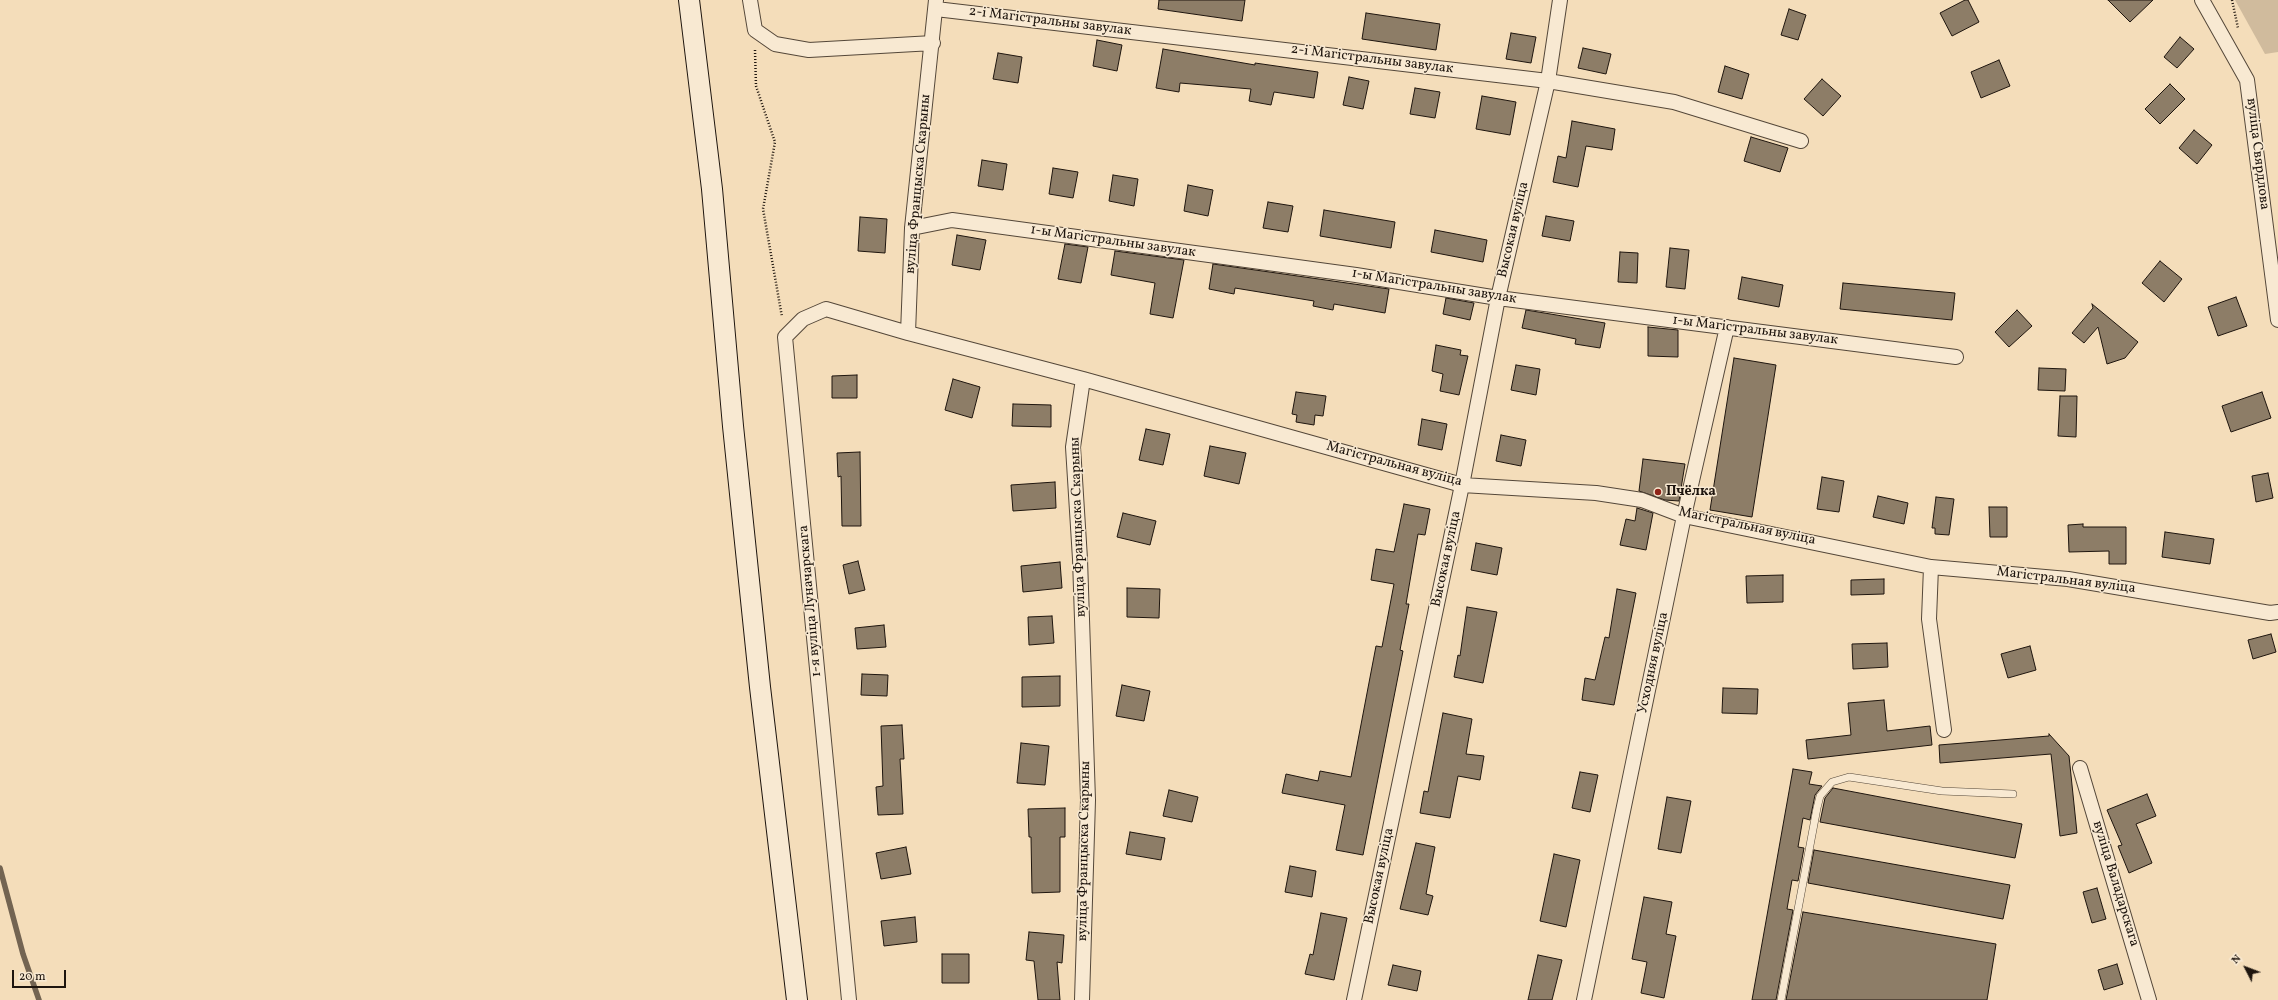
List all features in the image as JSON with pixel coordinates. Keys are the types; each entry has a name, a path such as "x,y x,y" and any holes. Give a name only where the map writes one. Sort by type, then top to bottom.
{"street":[{"path":"689,0 712,190 733,426 760,687 797,1000"},
{"path":"750,0 755,30 775,44 810,50 932,43"},
{"name":"Высокая вуліца","path":"1354,1000 1462,485 1498,298 1548,81 1560,0"},
{"name":"вуліца Свярдлова","path":"2202,0 2247,80 2278,320"},
{"name":"2-і Магістральны завулак","path":"936,4 1548,81 1674,102 1801,141"},
{"name":"вуліца Францыска Скарыны","path":"908,333 912,228 936,4"},
{"name":"1-ы Магістральны завулак","path":"912,228 952,220 1356,275 1498,298 1956,357"},
{"path":"786,337 803,318 826,309 908,333 1083,379"},
{"name":"Усходняя вуліца","path":"1584,1000 1684,516 1727,327"},
{"name":"1-я вуліца Луначарскага","path":"786,337 849,1000"},
{"name":"вуліца Францыска Скарыны","path":"1082,1000 1088,800 1080,559 1073,447 1083,379"},
{"name":"Магістральная вуліца","path":"1083,379 1462,485 1596,493 1642,500 1684,516 1931,566 2068,579 2270,613 2278,612"},
{"path":"1931,566 1929,619 1944,730"},
{"name":"вуліца Валадарскага","path":"2080,768 2149,1000"}],"lane":[{"path":"1781,1000 1817,808 1820,796 1832,782 1848,777 1942,791 2013,794"}],"path":[{"path":"755,30 756,86 775,142 763,210 786,337"}],"shaded area":[{"path":"2235,0 2278,0 2278,52 2265,54"}],"building":[{"path":"1159,0 1245,0 1242,21 1158,9"},
{"path":"1965,0 1968,0 1979,22 1952,36 1940,13"},
{"path":"2108,0 2153,0 2130,22"},
{"path":"1789,9 1806,15 1798,40 1781,35"},
{"path":"1366,13 1440,24 1436,50 1362,39"},
{"path":"1511,33 1536,37 1531,63 1506,59"},
{"path":"2180,37 2194,49 2177,68 2164,57"},
{"path":"1097,40 1122,45 1117,71 1093,66"},
{"path":"1583,48 1611,54 1606,74 1578,68"},
{"path":"1163,49 1255,65 1255,63 1318,72 1314,98 1274,92 1271,105 1249,101 1251,89 1180,83 1179,92 1156,88"},
{"path":"998,53 1022,57 1018,83 993,79"},
{"path":"1999,60 2010,86 1981,98 1971,72"},
{"path":"1725,66 1749,74 1742,99 1718,92"},
{"path":"1349,77 1369,81 1363,109 1343,105"},
{"path":"1822,79 1841,96 1823,116 1804,99"},
{"path":"2170,84 2185,99 2160,124 2145,109"},
{"path":"1415,88 1440,92 1435,118 1410,114"},
{"path":"1482,96 1516,102 1510,135 1476,129"},
{"path":"1572,121 1615,129 1612,150 1586,146 1578,187 1553,182 1558,156 1566,158"},
{"path":"2194,130 2212,145 2197,164 2179,148"},
{"path":"1751,137 1788,148 1780,172 1744,161"},
{"path":"982,160 1007,164 1003,190 978,186"},
{"path":"1053,168 1078,172 1073,198 1049,194"},
{"path":"1113,175 1138,179 1134,206 1109,201"},
{"path":"1188,185 1213,190 1208,216 1184,211"},
{"path":"1268,202 1293,206 1288,232 1263,228"},
{"path":"1324,210 1395,222 1391,248 1320,236"},
{"path":"1546,216 1574,221 1570,241 1542,236"},
{"path":"860,217 887,219 885,253 858,251"},
{"path":"1435,230 1487,240 1483,262 1431,252"},
{"path":"957,235 986,240 980,270 952,265"},
{"path":"1065,244 1088,247 1081,283 1058,279"},
{"path":"1670,248 1689,250 1685,289 1666,287"},
{"path":"1115,251 1184,260 1173,318 1150,314 1155,283 1111,275"},
{"path":"1620,252 1638,253 1637,283 1618,282"},
{"path":"2160,261 2182,279 2164,302 2142,283"},
{"path":"1213,264 1389,289 1385,313 1334,304 1333,310 1313,306 1314,301 1235,288 1234,294 1209,289"},
{"path":"1742,277 1783,285 1779,307 1738,299"},
{"path":"1843,283 1955,293 1952,320 1840,309"},
{"path":"2236,297 2247,326 2218,336 2208,307"},
{"path":"1446,298 1474,303 1470,320 1443,314"},
{"path":"2092,304 2138,342 2125,358 2107,364 2098,327 2084,343 2072,333 2093,308"},
{"path":"1526,310 1605,323 1600,348 1575,344 1576,339 1522,328"},
{"path":"2017,310 2032,326 2009,347 1995,332"},
{"path":"1648,327 1678,330 1678,357 1648,356"},
{"path":"1436,345 1461,350 1460,355 1468,356 1459,395 1440,391 1443,374 1432,371"},
{"path":"1734,358 1776,365 1752,517 1710,510"},
{"path":"1516,365 1540,369 1536,395 1511,390"},
{"path":"2039,368 2066,369 2065,391 2038,390"},
{"path":"857,375 857,398 832,398 832,376"},
{"path":"953,379 980,387 972,418 945,410"},
{"path":"1296,392 1326,396 1323,416 1315,415 1314,425 1296,422 1297,415 1292,414"},
{"path":"2262,392 2271,418 2231,432 2222,406"},
{"path":"2060,396 2077,396 2076,437 2058,436"},
{"path":"1013,404 1051,405 1051,427 1012,426"},
{"path":"1422,419 1447,424 1442,450 1418,445"},
{"path":"1146,429 1170,434 1163,465 1139,460"},
{"path":"1501,435 1526,440 1521,466 1496,461"},
{"path":"1210,446 1246,453 1239,484 1204,476"},
{"path":"860,452 861,526 842,526 841,476 838,477 837,453"},
{"path":"1643,459 1685,464 1679,501 1665,500 1639,491"},
{"path":"2268,473 2273,498 2256,502 2252,476"},
{"path":"1822,477 1844,481 1839,512 1817,509"},
{"path":"1055,482 1056,508 1013,511 1011,485"},
{"path":"1878,496 1908,503 1904,524 1873,517"},
{"path":"1936,497 1954,499 1949,535 1935,534 1935,528 1932,528"},
{"path":"1404,504 1430,509 1425,535 1418,534 1406,604 1409,604 1400,650 1403,651 1363,855 1336,850 1345,805 1282,793 1286,774 1318,781 1320,771 1351,777 1376,646 1382,647 1394,584 1371,580 1376,549 1394,552"},
{"path":"1989,507 2007,507 2007,537 1990,537"},
{"path":"1637,508 1653,513 1646,550 1620,545 1626,519 1635,521"},
{"path":"1123,513 1156,521 1150,545 1117,537"},
{"path":"2083,524 2083,527 2126,527 2126,564 2109,564 2109,551 2069,552 2068,525"},
{"path":"2165,532 2214,539 2210,564 2162,557"},
{"path":"1476,543 1502,548 1497,575 1471,570"},
{"path":"858,561 865,590 849,594 843,565"},
{"path":"1060,562 1062,588 1023,592 1021,566"},
{"path":"1783,575 1783,602 1747,603 1746,576"},
{"path":"1884,579 1884,594 1851,595 1851,580"},
{"path":"1127,588 1160,589 1159,618 1127,617"},
{"path":"1617,589 1636,593 1614,705 1582,700 1585,678 1595,680 1605,637 1609,638"},
{"path":"1467,607 1497,612 1483,683 1454,677 1458,655 1460,656"},
{"path":"1052,616 1054,643 1029,645 1028,617"},
{"path":"884,625 886,647 857,649 855,628"},
{"path":"2271,634 2276,652 2253,659 2248,640"},
{"path":"1887,643 1888,667 1853,669 1852,644"},
{"path":"2030,646 2036,670 2008,678 2001,654"},
{"path":"862,674 888,675 887,696 861,695"},
{"path":"1060,676 1060,706 1022,707 1022,677"},
{"path":"1122,685 1150,691 1144,721 1116,716"},
{"path":"1723,688 1758,689 1757,714 1722,713"},
{"path":"1884,700 1887,731 1930,726 1932,745 1808,759 1806,740 1851,735 1848,703"},
{"path":"1443,713 1472,719 1466,754 1484,756 1480,780 1458,776 1450,818 1420,813 1424,791 1428,792"},
{"path":"902,725 904,759 900,759 903,814 878,815 876,787 883,786 881,726"},
{"path":"2049,734 2069,756 2077,833 2060,836 2051,754 1940,763 1939,745 2049,736"},
{"path":"1021,743 1049,746 1045,785 1017,783"},
{"path":"1793,769 1812,772 1809,784 1822,786 1815,795 1810,820 1803,818 1798,847 1804,848 1798,881 1792,880 1787,909 1793,910 1776,1000 1752,1000"},
{"path":"1580,772 1598,775 1590,812 1572,808"},
{"path":"1833,788 2022,824 2015,858 1820,822 1825,798"},
{"path":"1169,790 1198,797 1192,822 1163,816"},
{"path":"2147,794 2156,816 2136,824 2152,863 2129,873 2118,846 2122,845 2107,810"},
{"path":"1667,797 1691,801 1681,853 1658,849"},
{"path":"1065,808 1065,837 1060,837 1060,892 1032,893 1031,837 1029,837 1028,809"},
{"path":"1130,832 1165,838 1161,860 1126,854"},
{"path":"1416,843 1435,847 1426,894 1433,896 1428,915 1400,909"},
{"path":"906,847 911,874 881,879 876,853"},
{"path":"1814,850 2010,885 2003,919 1808,883"},
{"path":"1554,854 1580,860 1566,927 1540,921"},
{"path":"1290,866 1316,871 1312,897 1285,892"},
{"path":"2097,888 2106,919 2092,923 2083,892"},
{"path":"1644,897 1672,902 1666,934 1676,936 1664,998 1641,993 1647,962 1632,959"},
{"path":"1803,912 1996,944 1987,1000 1786,1000"},
{"path":"1321,913 1347,918 1334,980 1305,974 1310,954 1313,955"},
{"path":"915,917 917,942 884,946 881,921"},
{"path":"1029,932 1064,935 1062,963 1057,962 1060,1000 1038,1000 1034,961 1026,960"},
{"path":"942,954 969,954 969,983 942,983"},
{"path":"1538,955 1562,960 1552,1000 1528,1000"},
{"path":"2117,964 2123,984 2104,990 2098,970"},
{"path":"1393,965 1421,971 1417,991 1388,985"}],"waterway":[{"path":"0,868 23,954 39,1000"}],"place":[{"name":"Пчёлка","path":"1658,492"}]}
